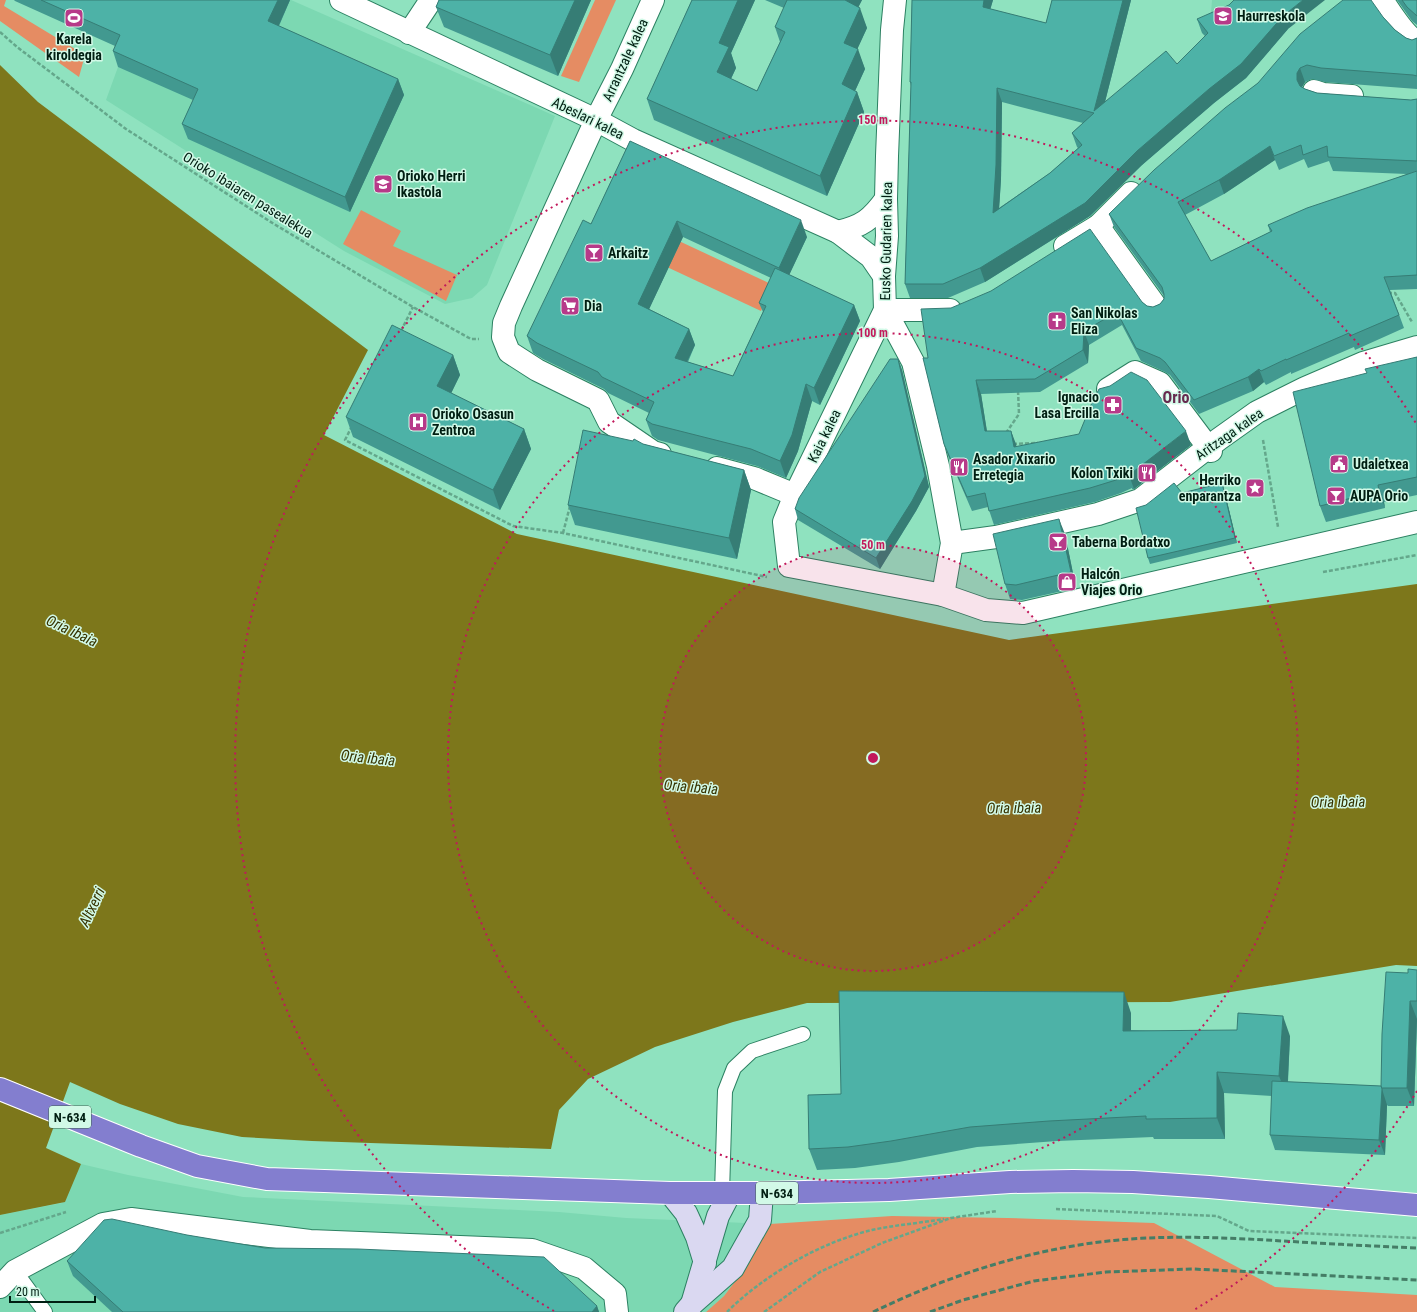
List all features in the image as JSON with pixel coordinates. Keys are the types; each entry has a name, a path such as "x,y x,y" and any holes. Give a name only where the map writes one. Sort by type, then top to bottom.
{"highway":[{"name":"N-634","path":"0,1089 141,1146 197,1166 267,1179 670,1193 762,1193 889,1190 1010,1182 1133,1182 1417,1205"}],"street":[{"name":"Abeslari kalea","path":"341,0 596,120 633,140 838,232 871,257 884,276"},
{"path":"409,33 431,0"},
{"name":"Arrantzale kalea","path":"503,337 504,323 511,306 596,120 622,70 653,0"},
{"name":"Eusko Gudarien kalea","path":"895,0 892,30 886,199 887,236 884,276 885,310 913,362 938,466 952,542 943,596"},
{"path":"1382,0 1406,33 1417,41"},
{"path":"1314,91 1323,94 1370,97"},
{"path":"1051,255 1098,226 1145,180"},
{"path":"838,232 856,227 876,214 886,199"},
{"path":"1098,226 1157,308"},
{"path":"885,310 951,310 968,303"},
{"name":"Kaia kalea","path":"885,310 795,495 784,522 789,566 943,596"},
{"path":"503,337 508,352 537,370 598,400 609,422 652,452 754,478 795,495"},
{"name":"Aritzaga kalea","path":"952,542 996,537 1098,514 1140,500 1258,412 1306,388 1363,363 1417,347"},
{"path":"1108,389 1135,372 1160,383 1209,449"},
{"path":"943,596 986,610 1023,613 1417,522"},
{"path":"670,1193 686,1213 697,1237 705,1263"},
{"path":"689,1308 705,1263 726,1193"},
{"path":"689,1308 733,1268 760,1220 762,1193"},
{"path":"0,1287 15,1271 103,1224 131,1219 310,1241 532,1250 584,1268 614,1294 617,1312"}],"lane":[{"path":"726,1193 725,1091 734,1068 752,1051 803,1034"},
{"path":"15,1271 45,1312"}],"path":[{"name":"Orioko ibaiaren pasealekua","path":"0,32 126,129 274,224 413,307 471,339 503,337"},
{"path":"1382,293 1395,292 1412,323"},
{"path":"399,335 413,307"},
{"path":"1002,439 1019,414 1018,386"},
{"path":"1258,412 1283,553"},
{"path":"352,426 345,440 513,526 563,533 771,578"},
{"path":"1010,444 1044,442"},
{"path":"563,533 570,504"},
{"path":"1051,1209 1217,1216 1249,1231 1417,1238"},
{"path":"727,1312 775,1272 833,1242 872,1230 1004,1210"},
{"path":"764,1312 820,1272 882,1243 950,1218"}],"shaded area":[{"path":"0,0 6,0 4,6 85,55 79,77 0,21"},
{"name":"Orioko Herri Ikastola","path":"148,0 291,0 555,116 487,285 472,298 445,304 344,251 106,100 118,67"},
{"path":"595,0 616,0 579,82 561,76"},
{"path":"1212,0 1254,0 1211,13"},
{"path":"361,210 401,231 393,246 457,275 446,301 343,244"},
{"path":"617,212 773,285 761,311 605,238"},
{"path":"81,1164 128,1175 243,1197 559,1212 626,1218 770,1224 747,1266 724,1296 706,1312 0,1312 0,1215 62,1203"},
{"path":"892,1216 1154,1223 1275,1287 1417,1295 1417,1312 706,1312 724,1296 747,1266 770,1224"}],"water":[{"path":"0,65 38,102 368,350 324,435 517,534 1009,640 1417,584 1417,966 1396,965 1170,1002 807,1003 733,1022 655,1047 588,1079 559,1110 551,1149 312,1141 242,1137 178,1124 120,1104 70,1082 46,1148 81,1164 65,1202 0,1215"}],"building":[{"path":"41,0 278,0 268,21 398,79 345,197 182,124 198,89 113,51 120,35"},
{"path":"439,0 575,0 550,55 436,7"},
{"path":"692,0 738,0 719,43 729,47 717,72 757,91 785,32 775,27 787,0 845,0 860,8 844,43 858,49 842,84 857,92 820,176 647,99"},
{"path":"912,0 984,0 983,7 1046,23 1052,0 1123,0 1094,111 1166,51 1177,64 1208,33 1197,19 1229,5 1234,0 1303,0 1283,16 1241,64 1209,89 1137,151 1085,203 980,268 943,284 905,284","holes":["997,88 1094,113 1072,133 1082,145 1050,173 993,213 996,165"]},
{"path":"1343,0 1371,0 1383,17 1395,30 1406,38 1412,40 1417,38 1417,76 1321,68 1307,65 1300,68 1297,73 1297,80 1300,86 1317,93 1411,100 1417,99 1417,161 1328,157 1327,146 1303,155 1301,145 1274,156 1270,146 1219,180 1178,202 1211,261 1272,231 1268,225 1307,208 1417,171 1417,275 1384,277 1399,315 1350,336 1349,333 1261,371 1259,369 1248,377 1194,400 1165,362 1160,358 1136,348 1117,312 1084,331 1083,350 1035,379 976,380 985,431 1011,431 1014,447 1079,434 1099,389 1110,386 1131,372 1147,380 1186,431 1129,475 1127,476 1127,474 1116,480 1090,488 989,511 985,493 967,497 944,444 923,358 928,358 921,309 951,308 991,291 1090,229 1142,302 1147,306 1153,307 1160,304 1164,299 1162,287 1109,214 1154,170 1225,108 1258,83 1300,34"},
{"path":"1402,0 1417,0 1417,16 1407,7"},
{"path":"630,141 801,220 779,268 677,221 638,304 689,329 675,358 733,376 766,306 759,303 775,268 854,305 814,388 806,384 792,435 780,461 751,449 652,424 646,420 654,402 602,377 598,372 537,343 527,336 583,220 591,224"},
{"name":"Orioko Osasun Zentroa","path":"392,325 453,355 437,386 524,429 493,490 346,417"},
{"path":"1417,357 1417,477 1378,485 1379,491 1320,506 1293,392 1367,373 1365,369"},
{"path":"890,359 898,359 925,476 912,501 876,558 795,509 799,498"},
{"path":"583,430 633,441 634,439 643,444 744,470 729,538 568,505"},
{"path":"1174,483 1182,493 1222,483 1235,538 1148,558 1136,508 1146,505"},
{"path":"1059,519 1071,572 1016,585 1005,584 993,534"},
{"path":"1408,969 1417,970 1417,1001 1410,1001 1407,1088 1381,1088 1382,1034 1386,972 1408,973"},
{"path":"839,991 1124,992 1123,1031 1237,1030 1238,1013 1283,1016 1279,1076 1217,1072 1217,1118 1146,1119 1146,1116 970,1127 848,1147 809,1149 808,1095 841,1094"},
{"path":"1272,1081 1381,1086 1379,1140 1270,1135"},
{"path":"112,1219 187,1235 265,1248 358,1249 544,1257 597,1306 592,1312 123,1312 67,1261 104,1220"}],"railway":[{"path":"873,1312 900,1299 956,1277 1012,1259 1071,1246 1100,1242 1141,1238 1204,1237 1417,1248"},
{"path":"930,1312 963,1300 1034,1281 1106,1272 1193,1269 1417,1280"}],"place":[{"name":"Haurreskola","path":"1223,16"},
{"name":"Karela kiroldegia","path":"74,18"},
{"name":"Orioko Herri Ikastola","path":"383,184"},
{"name":"Arkaitz","path":"594,253"},
{"name":"Dia","path":"570,306"},
{"name":"San Nikolas Eliza","path":"1057,321"},
{"name":"Ignacio Lasa Ercilla","path":"1113,405"},
{"name":"Orioko Osasun Zentroa","path":"418,422"},
{"name":"Udaletxea","path":"1339,464"},
{"name":"Asador Xixario Erretegia","path":"959,467"},
{"name":"Kolon Txiki","path":"1147,473"},
{"name":"Herriko enparantza","path":"1255,488"},
{"name":"AUPA Orio","path":"1336,496"},
{"name":"Taberna Bordatxo","path":"1058,542"},
{"name":"Halcón Viajes Orio","path":"1067,582"}],"district":[{"name":"Orio","path":"1176,397"}],"water label":[{"name":"Oria ibaia","path":"72,631"},
{"name":"Oria ibaia","path":"368,758"},
{"name":"Oria ibaia","path":"691,787"},
{"name":"Oria ibaia","path":"1338,802"},
{"name":"Oria ibaia","path":"1014,808"},
{"name":"Altxerri","path":"92,907"}]}
